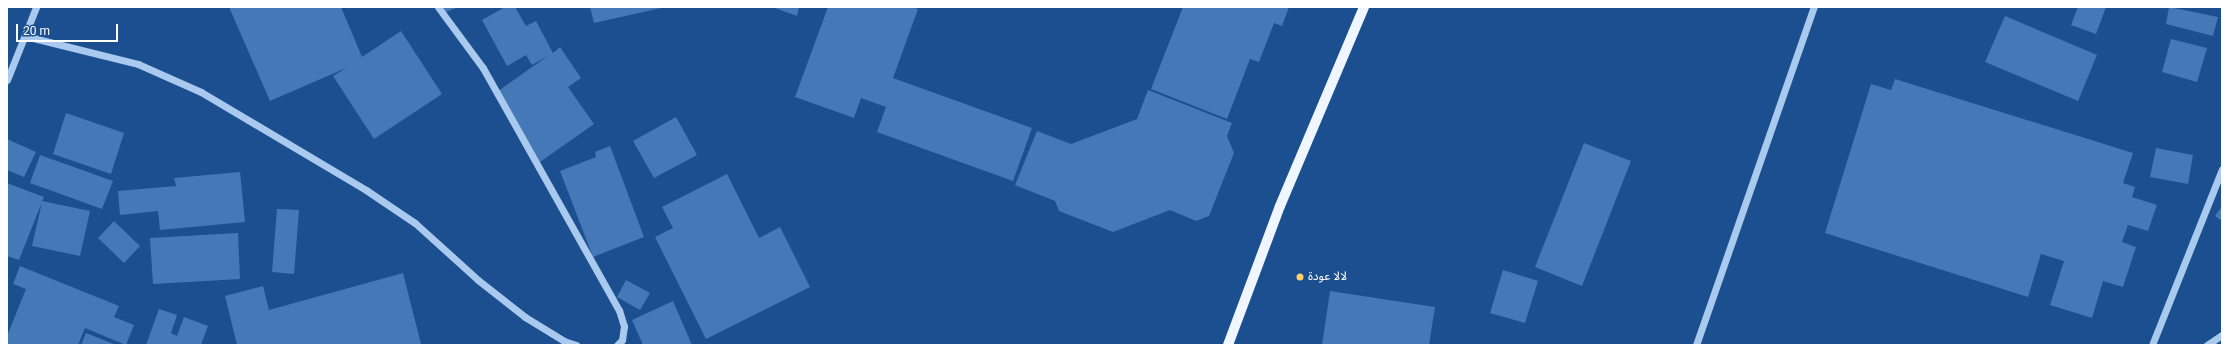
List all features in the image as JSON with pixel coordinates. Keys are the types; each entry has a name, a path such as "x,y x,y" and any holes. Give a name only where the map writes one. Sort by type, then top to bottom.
{"main road":[{"path":"1228,345 1280,206 1364,7"}],"street":[{"path":"7,80 36,7"},
{"path":"438,7 483,68 619,310 624,326 622,340 617,345"},
{"path":"1696,345 1814,7"},
{"path":"25,36 138,64 201,92 396,210 415,223 478,280 525,317 576,345"},
{"path":"2152,345 2222,169"},
{"path":"2207,345 2222,335"}],"building":[{"path":"229,7 341,7 362,57 401,31 442,94 374,139 333,76 346,68 270,101"},
{"path":"441,7 459,7 443,13"},
{"path":"505,7 515,7 526,26 536,21 553,53 560,47 581,78 568,87 594,124 540,162 494,94 549,55 532,65 526,55 507,66 482,20"},
{"path":"590,7 661,7 661,8 594,23"},
{"path":"772,7 799,7 797,16"},
{"path":"828,7 911,7 918,9 893,78 1032,128 1013,181 877,132 886,107 861,98 854,118 795,97"},
{"path":"1183,7 1289,7 1282,26 1274,23 1259,62 1250,59 1227,119 1151,89"},
{"path":"2078,7 2106,7 2096,34 2071,25"},
{"path":"2169,7 2218,17 2213,36 2166,24"},
{"path":"2005,16 2097,55 2078,101 1985,62"},
{"path":"2171,39 2207,48 2197,82 2162,72"},
{"path":"1895,79 2133,153 2123,183 2135,187 2132,197 2157,205 2148,231 2128,225 2122,242 2136,247 2123,287 2103,281 2092,318 2050,305 2064,261 2041,254 2028,297 1825,233 1871,84 1891,90"},
{"path":"1148,90 1232,123 1227,136 1234,153 1209,216 1196,221 1170,210 1113,232 1059,211 1055,201 1015,185 1037,131 1071,144 1137,119"},
{"path":"66,113 124,133 111,174 53,154"},
{"path":"676,117 697,155 654,178 633,141"},
{"path":"7,139 36,152 24,177 7,170"},
{"path":"1584,143 1631,161 1582,286 1535,267"},
{"path":"610,146 644,237 593,257 560,171 596,157 595,152"},
{"path":"2156,148 2193,155 2188,184 2150,177"},
{"path":"40,155 113,181 102,209 30,183"},
{"path":"240,172 245,222 160,230 158,211 120,215 118,191 176,186 174,178"},
{"path":"727,174 759,238 780,227 810,287 706,339 655,237 673,228 662,207"},
{"path":"7,183 44,197 42,201 90,211 80,256 32,246 42,202 19,260 7,256"},
{"path":"2222,206 2222,221 2215,216"},
{"path":"277,209 299,210 294,274 272,272"},
{"path":"114,221 140,246 124,263 98,238"},
{"path":"238,233 240,279 153,284 150,238"},
{"path":"20,266 119,306 114,317 134,325 126,345 85,328 78,345 7,345 7,336 26,289 13,284"},
{"path":"1503,270 1538,281 1525,323 1490,313"},
{"path":"403,273 421,344 237,345 225,296 263,286 269,310"},
{"path":"626,280 650,293 640,310 617,297"},
{"path":"1330,291 1435,307 1429,345 1322,345"},
{"path":"673,301 692,345 643,345 632,320"},
{"path":"159,309 177,315 171,333 177,336 184,317 208,326 201,345 146,345"},
{"path":"86,333 116,345 81,345"}],"place":[{"name":"لالا عودة","path":"1300,277"}]}
